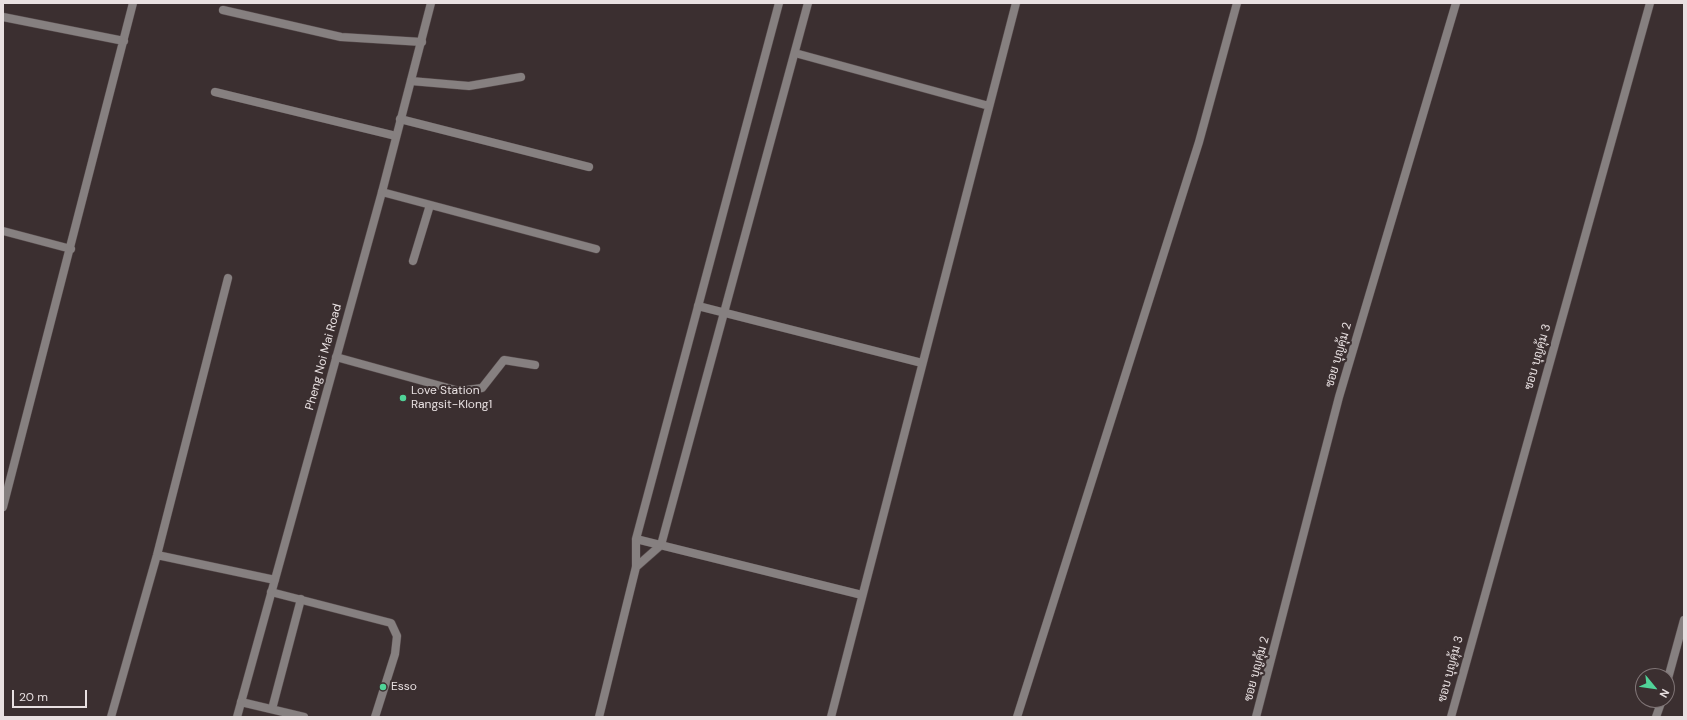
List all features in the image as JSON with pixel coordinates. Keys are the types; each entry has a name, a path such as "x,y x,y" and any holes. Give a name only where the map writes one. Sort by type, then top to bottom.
{"street":[{"path":"3,507 71,249 133,3"},
{"name":"Pheng Noi Mai Road","path":"237,717 382,192 431,3"},
{"path":"599,717 636,567 636,539 779,3"},
{"path":"636,567 661,545 808,3"},
{"path":"830,717 1016,3"},
{"path":"1017,717 1199,142 1238,3"},
{"name":"ซอย บุญคุ้ม 2","path":"1256,717 1339,397 1456,3"},
{"name":"ซอบ บุญคุ้ม 3","path":"1451,717 1650,3"},
{"path":"223,10 341,37 422,42"},
{"path":"3,17 124,41"},
{"path":"795,53 989,106"},
{"path":"411,81 470,86 521,77"},
{"path":"215,92 396,136"},
{"path":"400,119 589,167"},
{"path":"382,192 596,249"},
{"path":"413,261 430,205"},
{"path":"3,231 71,249"},
{"path":"111,717 157,555 228,278"},
{"path":"698,306 922,362"},
{"path":"336,357 458,391 482,388 504,360 535,365"},
{"path":"636,539 862,595"},
{"path":"157,555 274,580"},
{"path":"271,592 390,623 397,636 395,654 375,717"},
{"path":"272,709 301,599"},
{"path":"1671,668 1684,620"},
{"path":"241,702 304,717"}],"place":[{"name":"Love Station Rangsit-Klong1","path":"403,398"},
{"name":"Esso","path":"383,687"}]}
